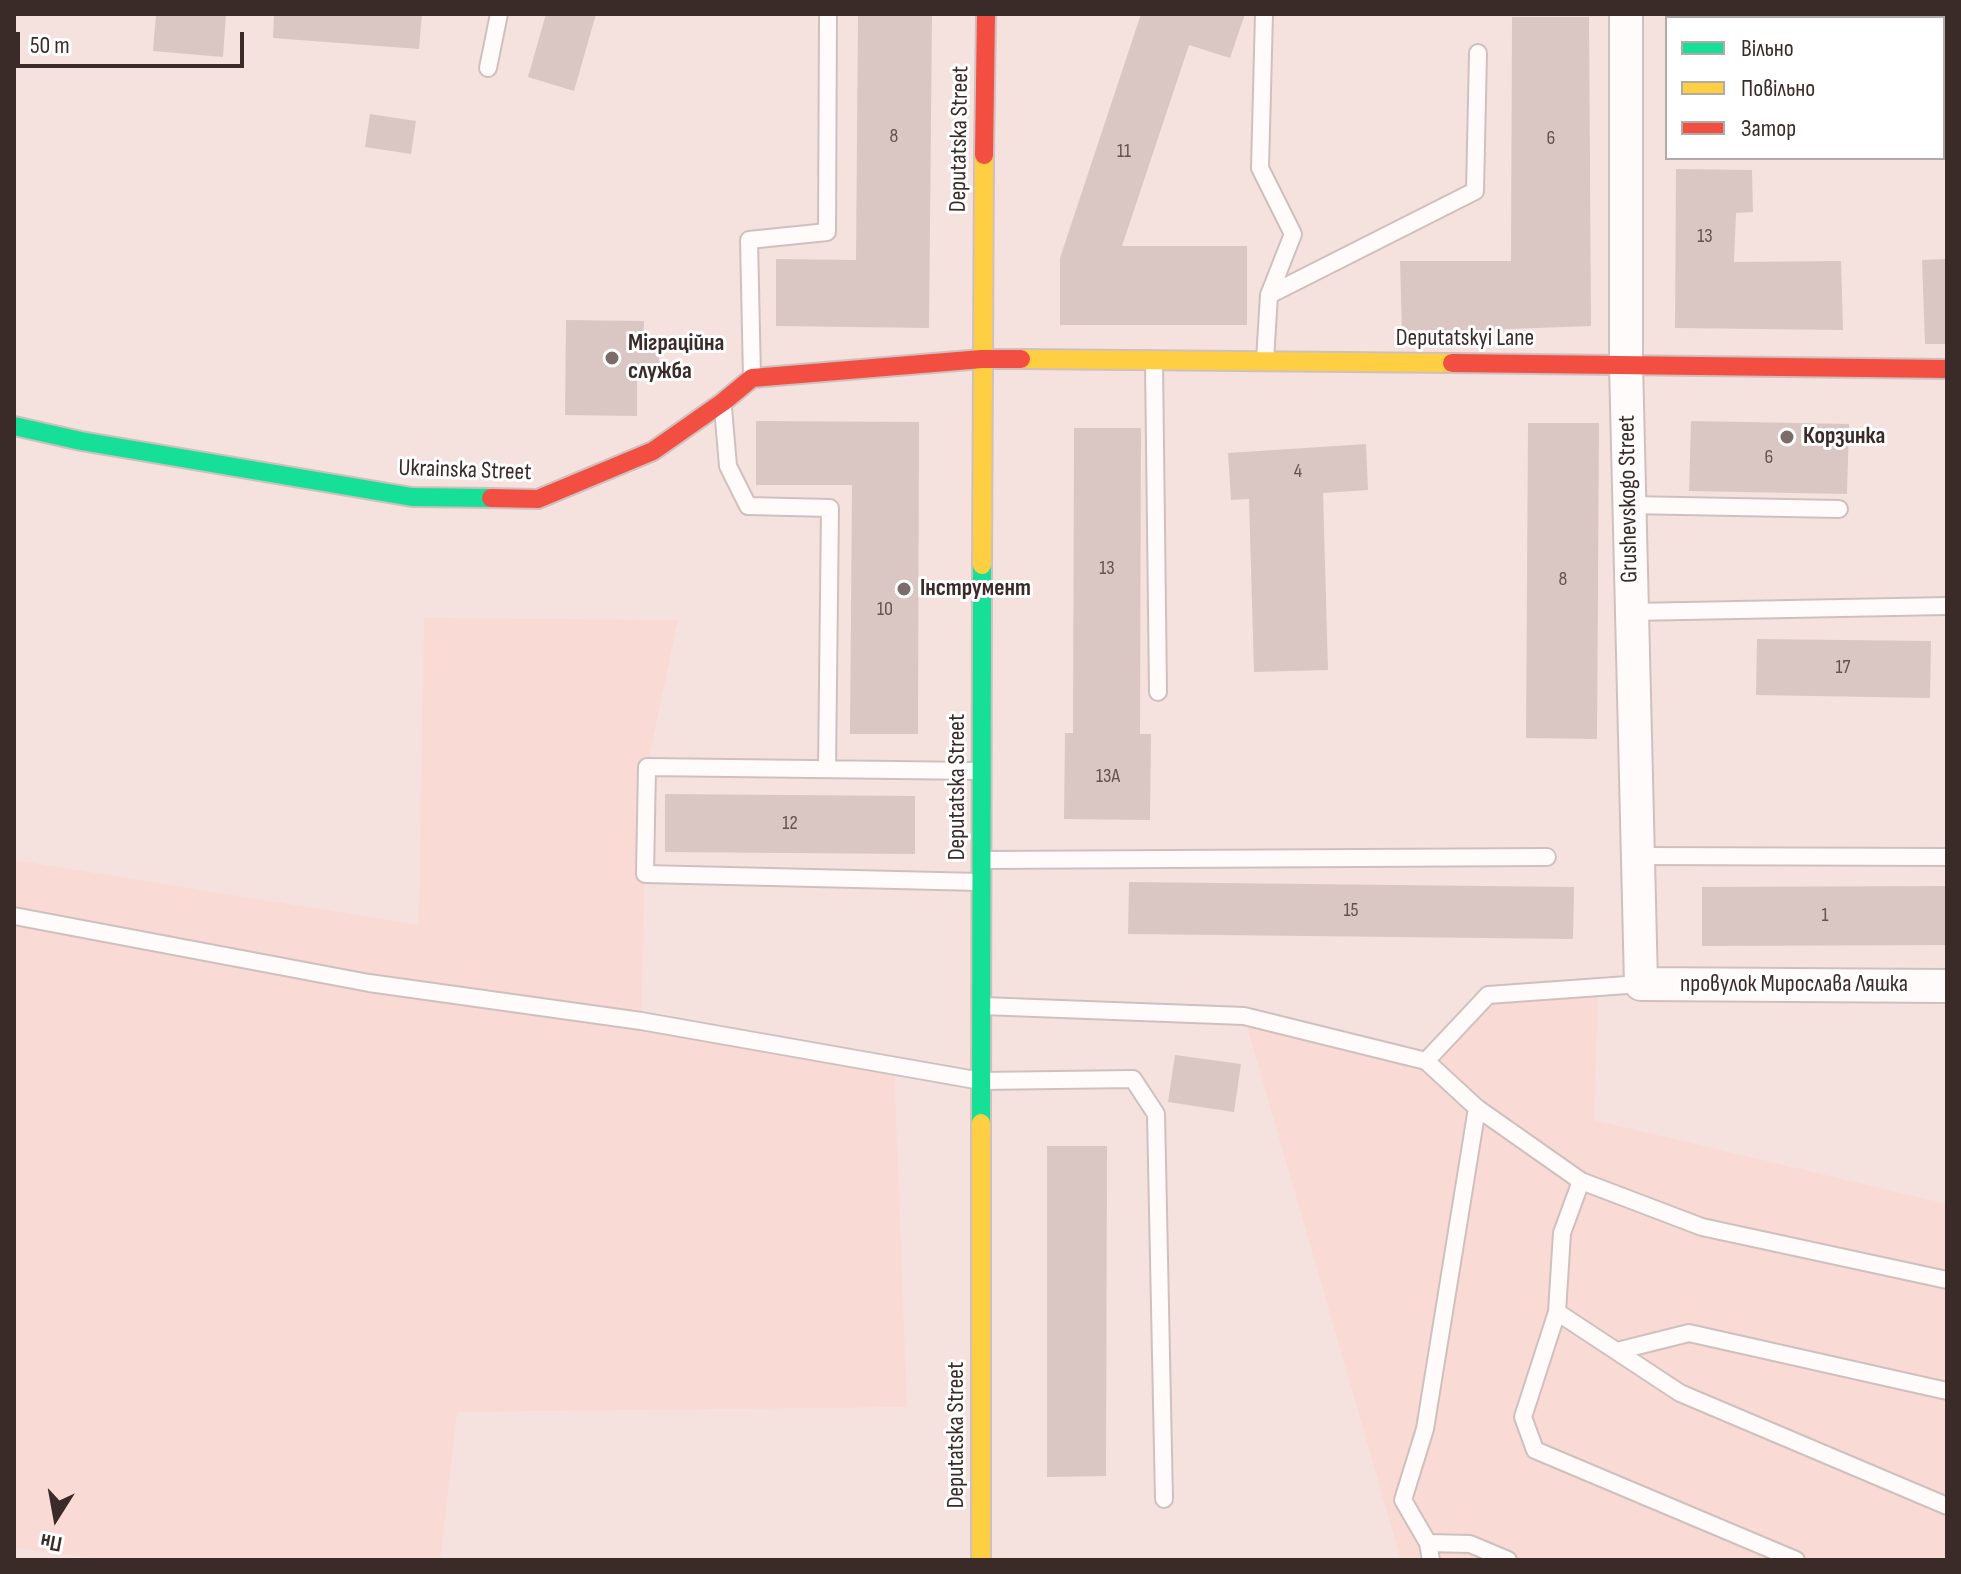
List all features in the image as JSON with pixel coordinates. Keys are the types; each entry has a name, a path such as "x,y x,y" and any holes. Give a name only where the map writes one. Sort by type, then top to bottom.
{"street":[{"name":"Deputatska Street","path":"981,1560 982,359 986,14"},
{"name":"Grushevskogo Street","path":"1626,14 1626,364 1641,984"},
{"path":"752,378 982,359"},
{"name":"Deputatskyi Lane","path":"982,359 1947,369"},
{"name":"Ukrainska Street","path":"14,426 97,444 412,497 538,499 653,451 752,378"},
{"name":"провулок Мирослава Ляшка","path":"1641,984 1947,986"}],"lane":[{"path":"488,68 499,14"},
{"path":"752,378 749,240 827,232 828,14"},
{"path":"1264,14 1260,168 1293,234 1269,295 1265,361"},
{"path":"1269,295 1475,191 1478,53"},
{"path":"1154,360 1158,692"},
{"path":"723,402 728,466 748,506 830,508 827,769"},
{"path":"1629,505 1839,509"},
{"path":"1632,612 1947,606"},
{"path":"981,882 645,874 647,767 982,771"},
{"path":"1637,856 1947,857"},
{"path":"981,860 1547,857"},
{"path":"14,916 369,983 641,1021 981,1081 1133,1079 1156,1114 1164,1499"},
{"path":"1426,1061 1488,995 1641,984"},
{"path":"982,1006 1244,1016 1426,1061 1477,1108 1581,1181 1702,1227 1947,1280"},
{"path":"1477,1108 1425,1429 1403,1500 1429,1552 1470,1544 1508,1560"},
{"path":"1581,1181 1562,1233 1557,1312 1523,1417 1535,1450 1796,1560"},
{"path":"1557,1312 1680,1393 1947,1506"},
{"path":"1617,1351 1689,1333 1947,1391"}],"shaded area":[{"path":"424,618 678,620 647,767 641,1021 894,1065 907,1407 457,1412 440,1560 110,1560 14,1548 14,860 419,925"},
{"path":"1598,987 1594,1120 1947,1204 1947,1560 1401,1560 1244,1016 1426,1061 1488,995"}],"building":[{"path":"156,14 226,14 223,57 153,51"},
{"path":"274,14 422,14 419,49 273,38"},
{"path":"546,14 596,14 574,91 528,77"},
{"path":"858,14 932,14 929,328 776,326 776,259 856,260"},
{"path":"1141,14 1245,14 1230,58 1189,45 1122,246 1247,246 1247,325 1060,325 1060,258"},
{"path":"1512,17 1589,17 1591,326 1402,333 1400,261 1511,261"},
{"path":"370,114 416,121 411,154 365,147"},
{"path":"1676,169 1752,170 1753,212 1736,213 1734,262 1841,261 1843,330 1675,328"},
{"path":"1947,259 1947,344 1925,344 1922,260"},
{"name":"Міграційна служба","path":"566,320 644,321 643,345 659,345 659,370 637,370 637,416 565,415"},
{"path":"756,421 919,422 918,734 850,734 852,485 756,485"},
{"path":"1691,421 1849,424 1847,494 1689,491"},
{"path":"1528,423 1599,423 1597,739 1526,738"},
{"path":"1074,428 1141,428 1140,734 1151,734 1150,820 1064,819 1065,733 1073,733"},
{"path":"1366,444 1368,490 1323,493 1328,670 1254,672 1249,499 1231,500 1228,453"},
{"path":"1757,639 1931,641 1930,698 1756,695"},
{"path":"665,794 915,796 915,854 665,852"},
{"path":"1129,882 1574,887 1573,939 1128,934"},
{"path":"1947,886 1947,945 1702,946 1702,887"},
{"path":"1175,1055 1241,1064 1234,1112 1168,1102"},
{"path":"1047,1146 1107,1146 1106,1476 1047,1477"}],"traffic: fast":[{"path":"14,426 81,441 412,497 491,498"},
{"path":"981,1123 982,565"}],"traffic: slow":[{"path":"982,565 984,155"},
{"path":"1021,359 1452,363"},
{"path":"981,1123 981,1560"}],"traffic: jam":[{"path":"984,155 986,14"},
{"path":"491,498 538,499 653,451 752,378 982,359 1021,359"},
{"path":"1452,363 1947,369"}],"place":[{"name":"Міграційна служба","path":"612,358"},
{"name":"Корзинка","path":"1787,437"},
{"name":"Інструмент","path":"904,589"}]}
